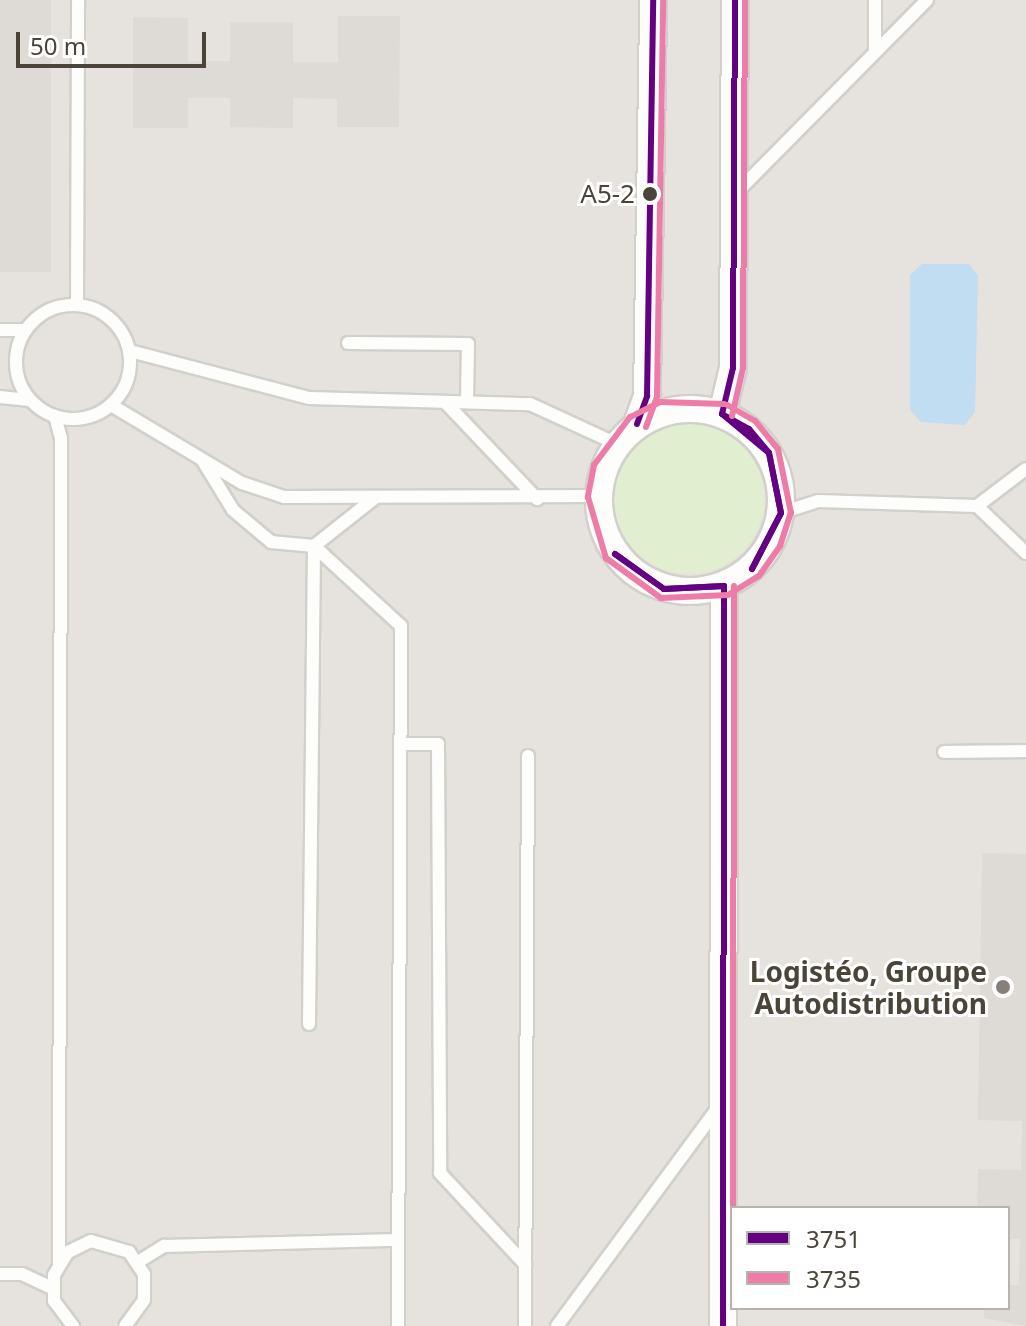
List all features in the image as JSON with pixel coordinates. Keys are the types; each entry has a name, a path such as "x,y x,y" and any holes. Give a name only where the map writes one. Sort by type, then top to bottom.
{"street":[{"path":"637,424 647,396 653,0"},
{"path":"722,414 733,368 735,0"},
{"path":"664,411 722,414 769,453 781,513 752,569 724,586 679,591 637,575 602,526 598,496 617,444 637,424 664,411"},
{"path":"723,1326 724,586"}],"lane":[{"path":"77,305 78,0"},
{"path":"875,0 875,50"},
{"path":"733,196 927,0"},
{"path":"0,397 30,400 55,416 84,418 111,405 127,381 130,351 117,324 77,305 49,310 26,330 17,373 30,400"},
{"path":"0,330 26,330"},
{"path":"348,343 468,344 467,402"},
{"path":"130,351 309,398 530,404 617,444"},
{"path":"445,402 537,499"},
{"path":"111,405 203,461 284,497 537,499 598,496"},
{"path":"52,1288 59,1263 61,438 55,416"},
{"path":"203,461 233,510 271,542 314,546 401,626 398,1326"},
{"path":"781,513 818,501 977,506 1026,469"},
{"path":"314,546 376,497"},
{"path":"977,506 1026,553"},
{"path":"309,1024 314,546"},
{"path":"401,744 438,744 440,1173 525,1264"},
{"path":"944,752 1026,751"},
{"path":"525,1326 528,756"},
{"path":"557,1326 724,1098"},
{"path":"138,1262 164,1246 398,1240"},
{"path":"59,1263 91,1241 118,1245 138,1262 144,1300 125,1326"},
{"path":"0,1274 22,1274 52,1288 69,1325"}],"shaded area":[{"path":"0,0 1026,0 1026,1326 0,1326"},
{"path":"1002,661 1026,662 1026,726 1002,726"}],"green space":[{"path":"689,424 718,429 742,446 759,470 764,499 759,528 742,552 718,569 689,574 660,569 636,552 619,528 614,499 619,470 636,446 660,429"}],"water":[{"path":"922,264 969,264 978,276 975,412 965,425 921,422 910,410 910,275"}],"building":[{"path":"0,0 51,0 51,272 0,272"},
{"path":"338,16 400,16 399,127 337,127 337,99 293,98 293,128 230,127 230,98 188,98 188,128 133,128 133,17 188,18 188,61 230,61 230,22 293,22 293,62 338,62"},
{"name":"Logistéo, Groupe Autodistribution","path":"982,853 1026,854 1026,1326 984,1318 984,1310 1010,1310 1010,1285 1019,1285 1020,1239 1010,1239 1010,1206 977,1206 978,1169 1021,1170 1022,1121 978,1120"}],"transit line":[{"name":"3751","path":"637,424 647,396 653,0"},
{"name":"3735","path":"646,427 657,396 663,0"},
{"name":"3751","path":"722,414 733,368 735,0"},
{"name":"3735","path":"732,416 743,368 745,0"},
{"name":"3735","path":"724,404 660,402 630,417 594,465 588,497 606,558 661,598 728,595 759,576 780,546 791,513 778,449 755,421 727,405"},
{"name":"3751","path":"722,414 749,429 769,453"},
{"name":"3751","path":"722,414 769,453"},
{"name":"3751","path":"769,453 781,513"},
{"name":"3751","path":"769,453 781,513"},
{"name":"3751","path":"752,569 781,513"},
{"name":"3751","path":"752,569 781,513"},
{"name":"3751","path":"615,554 664,589"},
{"name":"3751","path":"615,554 664,589"},
{"name":"3751","path":"664,589 724,586"},
{"name":"3751","path":"664,589 724,586"},
{"name":"3751","path":"723,1326 724,586"},
{"name":"3735","path":"733,1206 734,586"}],"place":[{"name":"A5-2","path":"650,194"},
{"name":"Logistéo, Groupe Autodistribution","path":"1003,987"}]}
